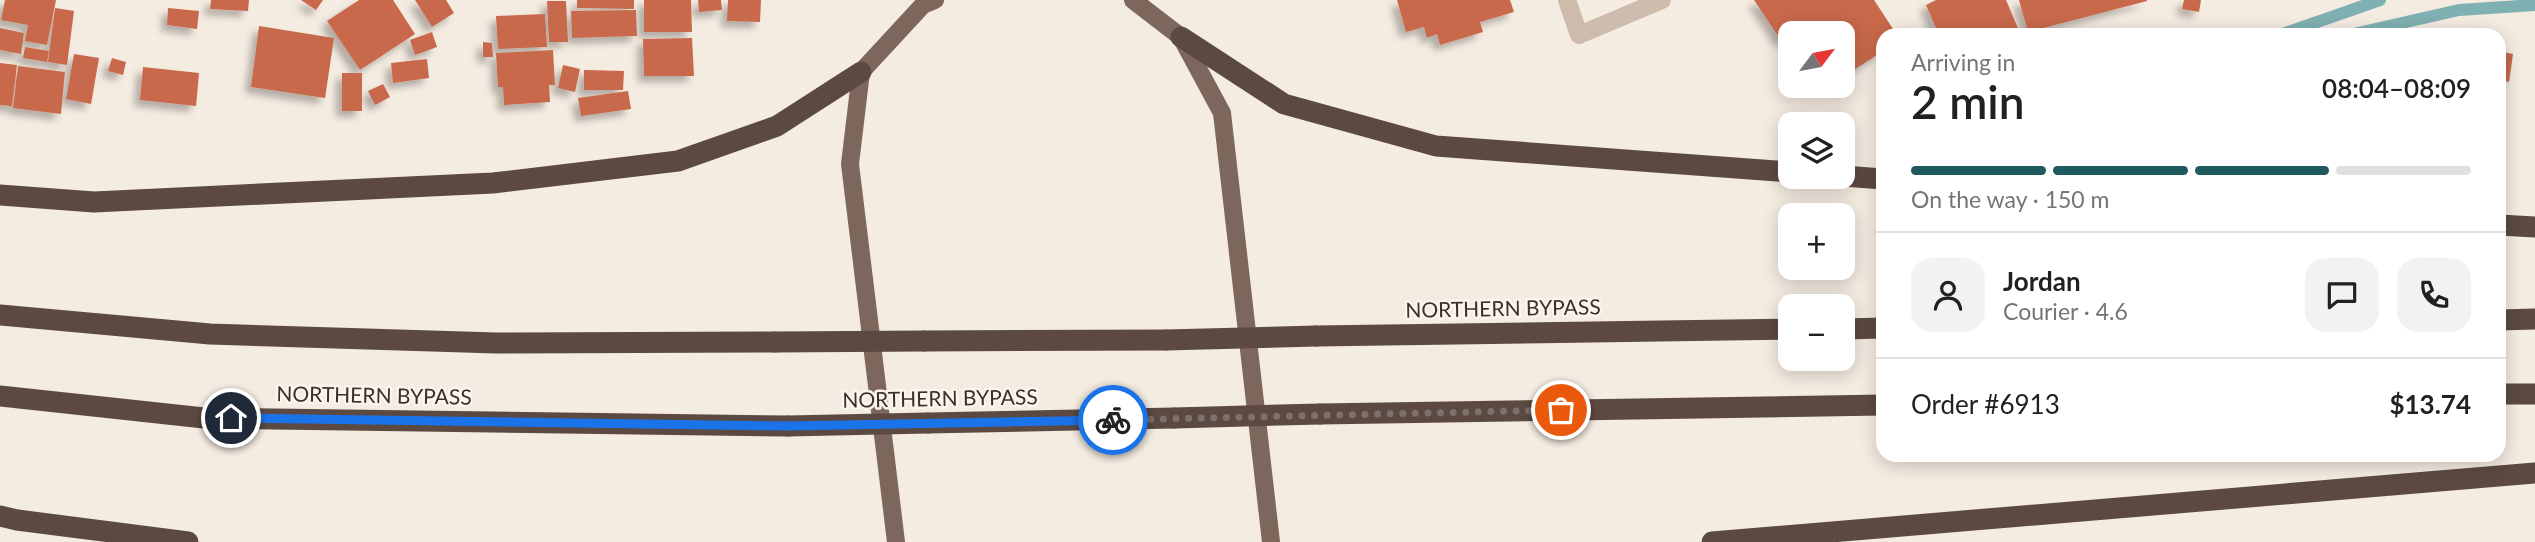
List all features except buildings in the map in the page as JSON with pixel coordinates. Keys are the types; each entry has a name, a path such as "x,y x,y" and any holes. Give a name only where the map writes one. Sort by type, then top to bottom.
{"highway":[{"path":"1181,37 1284,104 1436,146 1778,171"},
{"path":"0,195 94,202 479,184 677,161 777,126 861,72"},
{"path":"1855,177 1876,178"},
{"path":"2506,226 2535,228"},
{"name":"NORTHERN BYPASS","path":"0,315 224,334 496,343 1166,340 1778,329"},
{"path":"2506,320 2535,319"},
{"path":"1855,329 1876,328"},
{"path":"2506,394 2535,394"},
{"name":"NORTHERN BYPASS","path":"0,396 204,418 788,426 1876,405"},
{"path":"1712,542 2535,473"},
{"path":"0,516 188,542"}],"main road":[{"path":"1133,0 1181,37 1222,113 1271,542"},
{"path":"896,542 849,164 861,72 928,2"}],"street":[{"path":"1567,0 1579,35 1662,0"}],"waterway":[{"path":"2300,28 2380,0"},
{"path":"2380,28 2459,10 2535,5"}],"way so far":[{"path":"1113,420 1561,410"}],"route":[{"path":"231,418 788,426 1113,420"}]}
